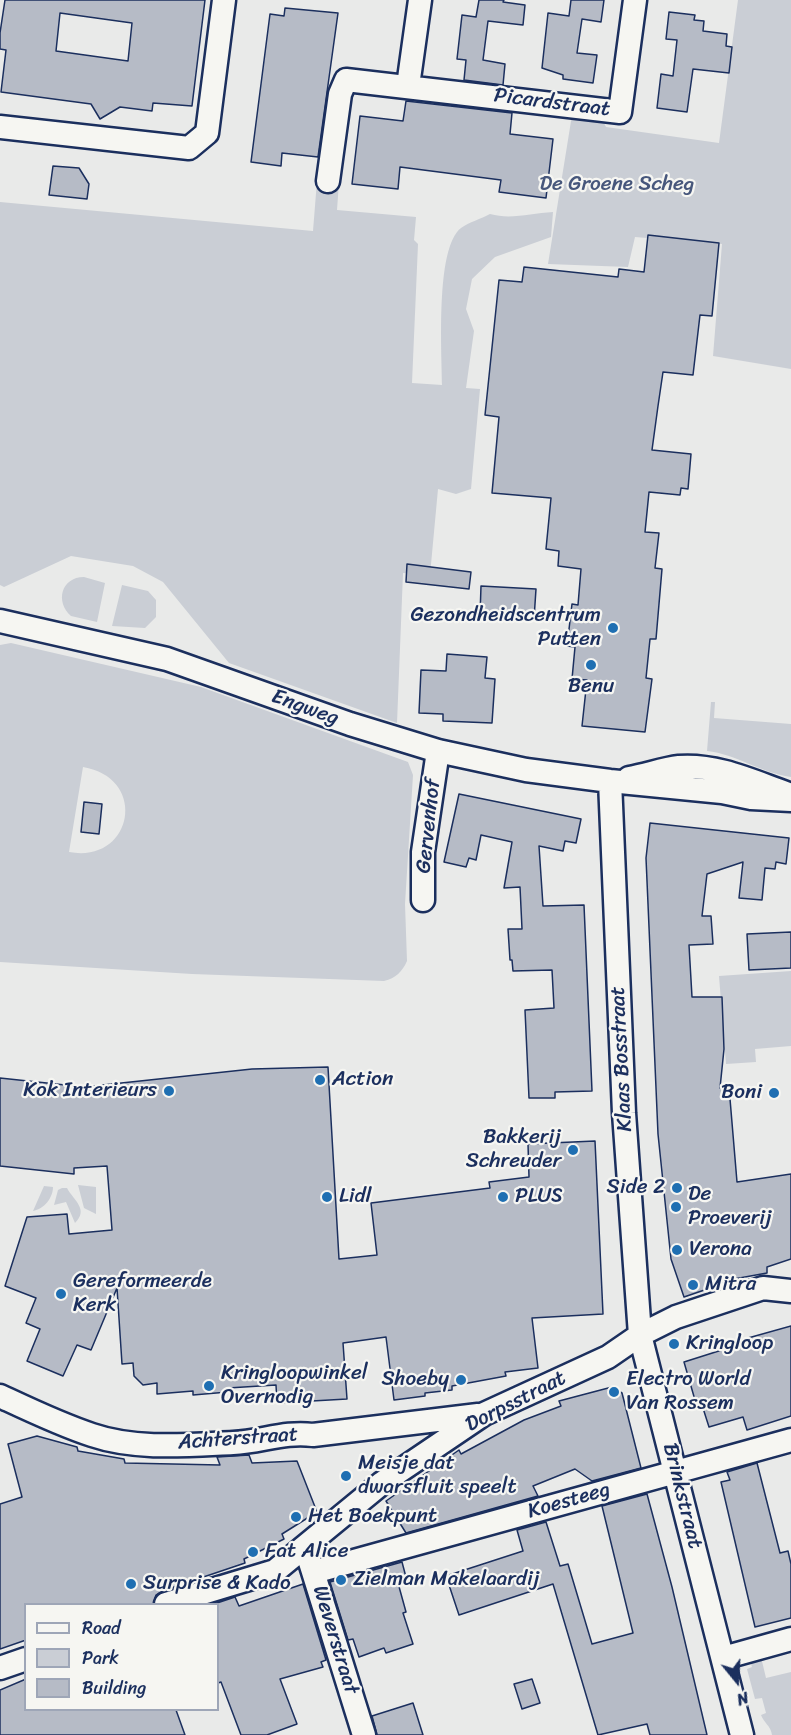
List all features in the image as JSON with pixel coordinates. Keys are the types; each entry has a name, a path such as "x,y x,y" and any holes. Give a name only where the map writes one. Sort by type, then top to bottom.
{"street":[{"path":"0,127 189,148 207,133 224,0"},
{"path":"408,86 420,0"},
{"name":"Picardstraat","path":"328,181 340,94 346,80 620,112 635,0"},
{"name":"Engweg","path":"1,620 167,660 350,724 438,751 526,770 610,782 722,792 751,798 791,800"},
{"name":"Gervenhof","path":"423,900 423,852 438,751"},
{"name":"Engweg","path":"610,782 679,767 698,768 717,770 791,794"},
{"name":"Klaas Bosstraat","path":"610,782 624,1113 640,1335"},
{"name":"Dorpsstraat","path":"172,1603 275,1571 382,1483 484,1414 608,1357 640,1335 676,1317 763,1288 791,1291"},
{"name":"Brinkstraat","path":"640,1335 742,1735"},
{"name":"Achterstraat","path":"0,1396 93,1436 123,1442 188,1445 258,1442 271,1436 299,1432 314,1435 484,1414"},
{"name":"Koesteeg","path":"314,1572 791,1440"},
{"name":"Weverstraat","path":"303,1546 314,1572 364,1735"},
{"path":"723,1658 791,1639"},
{"path":"0,1668 24,1660"}],"green space":[{"name":"De Groene Scheg","path":"738,0 791,0 791,369 713,356 722,244 635,237 628,267 548,264 572,115 603,121 606,127 719,143"},
{"path":"317,181 339,182 337,210 416,217 414,240 418,244 412,383 442,385 441,327 444,278 447,256 453,239 461,228 490,214 513,216 553,212 551,237 495,257 472,279 466,309 474,331 466,388 480,389 471,489 456,494 438,489 430,575 403,573 397,723 229,663 163,582 133,566 71,556 4,587 0,585 0,202 313,231"},
{"path":"84,577 105,583 97,622 71,616 63,604 63,591 66,586 76,578"},
{"path":"122,585 148,591 156,600 156,617 145,628 112,626"},
{"path":"11,643 201,687 408,762 413,775 405,904 407,961 401,971 384,981 192,974 0,962 0,645","holes":["83,767 104,774 118,787 124,802 125,818 119,833 107,845 91,852 69,852"]},
{"path":"711,702 715,702 714,718 791,724 791,777 707,751"},
{"path":"791,971 791,1046 755,1049 756,1062 726,1064 719,976"},
{"path":"78,1185 96,1187 96,1214 84,1208"},
{"path":"44,1186 53,1187 50,1199 33,1211"},
{"path":"67,1188 79,1205 81,1213 75,1223 66,1202 54,1205 58,1190"},
{"path":"761,1657 766,1678 791,1672 791,1735 772,1735 761,1715 766,1713 762,1698 755,1699 747,1669 752,1667 750,1661"}],"building":[{"path":"5,0 205,0 192,106 153,103 152,111 120,107 100,119 91,104 1,92 6,50 0,49","holes":["60,13 132,23 128,61 56,51"]},
{"path":"479,0 504,0 503,2 525,5 523,25 488,21 483,60 505,64 503,85 464,80 466,60 457,59 462,15 476,17"},
{"path":"571,0 604,0 601,22 582,19 577,53 597,55 593,83 563,79 563,75 542,68 548,13 569,16"},
{"path":"285,8 338,13 318,157 282,153 281,166 251,162 270,14 284,16"},
{"path":"669,12 695,15 694,20 704,21 703,31 727,34 726,46 732,47 729,73 693,69 687,112 657,108 661,74 673,76 677,40 666,39"},
{"path":"406,101 512,113 510,134 553,139 546,198 499,192 501,180 400,167 398,189 352,184 360,116 403,121"},
{"path":"53,166 79,168 89,184 87,199 49,195"},
{"path":"648,235 719,243 712,316 700,315 693,375 663,372 652,450 691,454 688,489 681,488 680,495 649,492 645,532 659,533 655,568 662,569 656,639 650,639 646,678 652,679 645,732 582,726 587,680 572,679 575,647 567,646 572,604 578,605 581,569 558,566 559,551 546,549 551,498 492,493 499,417 485,415 499,280 522,282 524,267 618,277 619,269 644,272"},
{"path":"407,564 471,572 469,589 406,582"},
{"path":"481,586 536,589 534,619 480,616"},
{"path":"447,654 487,657 485,678 495,679 492,723 443,721 443,714 419,713 421,670 446,671"},
{"path":"459,794 581,819 576,843 565,841 563,851 539,846 543,906 584,905 592,1091 555,1092 555,1098 529,1098 525,1010 554,1008 552,970 513,971 508,929 522,929 520,887 504,888 512,842 481,835 476,860 469,858 466,867 444,862"},
{"path":"84,802 102,804 99,834 81,832"},
{"path":"650,823 789,838 786,864 776,862 775,869 765,868 762,900 739,898 743,862 707,874 702,916 711,916 713,944 689,945 692,997 722,997 724,1049 720,1088 729,1087 737,1182 791,1174 791,1259 767,1267 767,1273 723,1281 722,1284 684,1297 671,1259 658,1134 646,858"},
{"path":"791,932 791,968 749,970 747,934"},
{"path":"328,1067 339,1259 377,1255 371,1203 490,1188 489,1182 529,1177 528,1144 595,1141 603,1314 532,1318 538,1368 505,1372 506,1376 452,1386 452,1390 394,1400 386,1337 343,1343 347,1399 277,1403 276,1385 228,1388 228,1392 193,1395 193,1391 157,1394 157,1383 143,1385 134,1376 133,1363 122,1364 117,1288 91,1350 77,1345 63,1376 27,1361 40,1329 26,1323 36,1298 5,1286 27,1217 67,1214 69,1234 112,1230 107,1166 74,1168 74,1174 0,1166 0,1078 84,1087 252,1069"},
{"path":"791,1326 791,1416 747,1430 743,1417 709,1427 702,1405 697,1407 684,1362 725,1349 723,1345"},
{"path":"612,1387 622,1393 641,1468 592,1481 575,1469 533,1486 538,1496 406,1533 386,1501 459,1450 461,1454 524,1420 561,1406 559,1401"},
{"path":"37,1436 77,1447 78,1451 124,1459 125,1463 220,1465 217,1457 249,1455 252,1463 297,1461 317,1512 282,1534 284,1539 244,1559 245,1563 162,1591 156,1595 154,1603 24,1603 24,1641 0,1649 0,1504 22,1497 8,1444"},
{"path":"757,1463 780,1553 788,1551 791,1564 791,1618 755,1627 721,1482 730,1480 727,1472"},
{"path":"647,1494 707,1735 650,1735 647,1724 598,1735 553,1584 459,1615 446,1576 523,1551 517,1530 546,1522 560,1566 568,1564 592,1644 633,1633 602,1506"},
{"path":"402,1562 407,1581 398,1583 406,1612 403,1613 413,1644 386,1653 384,1648 359,1657 353,1639 348,1640 330,1582"},
{"path":"303,1584 326,1660 321,1662 323,1667 280,1679 297,1724 267,1735 241,1735 221,1682 219,1683 219,1603 217,1603 235,1597 239,1606"},
{"path":"532,1679 540,1703 522,1709 514,1684"},
{"path":"24,1680 24,1711 176,1711 185,1735 0,1735 0,1690"},
{"path":"413,1703 423,1735 377,1735 372,1716"}],"place":[{"name":"Gezondheidscentrum Putten","path":"613,628"},
{"name":"Benu","path":"591,665"},
{"name":"Action","path":"320,1080"},
{"name":"Kok Interieurs","path":"169,1091"},
{"name":"Boni","path":"774,1093"},
{"name":"Bakkerij Schreuder","path":"573,1150"},
{"name":"Side 2","path":"677,1188"},
{"name":"Lidl","path":"327,1197"},
{"name":"PLUS","path":"503,1197"},
{"name":"De Proeverij","path":"676,1207"},
{"name":"Verona","path":"677,1250"},
{"name":"Mitra","path":"693,1285"},
{"name":"Gereformeerde Kerk","path":"61,1294"},
{"name":"Kringloop","path":"674,1344"},
{"name":"Shoeby","path":"461,1380"},
{"name":"Kringloopwinkel Overnodig","path":"209,1386"},
{"name":"Electro World Van Rossem","path":"614,1392"},
{"name":"Meisje dat dwarsfluit speelt","path":"346,1476"},
{"name":"Het Boekpunt","path":"296,1517"},
{"name":"Fat Alice","path":"253,1552"},
{"name":"Zielman Makelaardij","path":"341,1580"},
{"name":"Surprise & Kado","path":"131,1584"}]}
